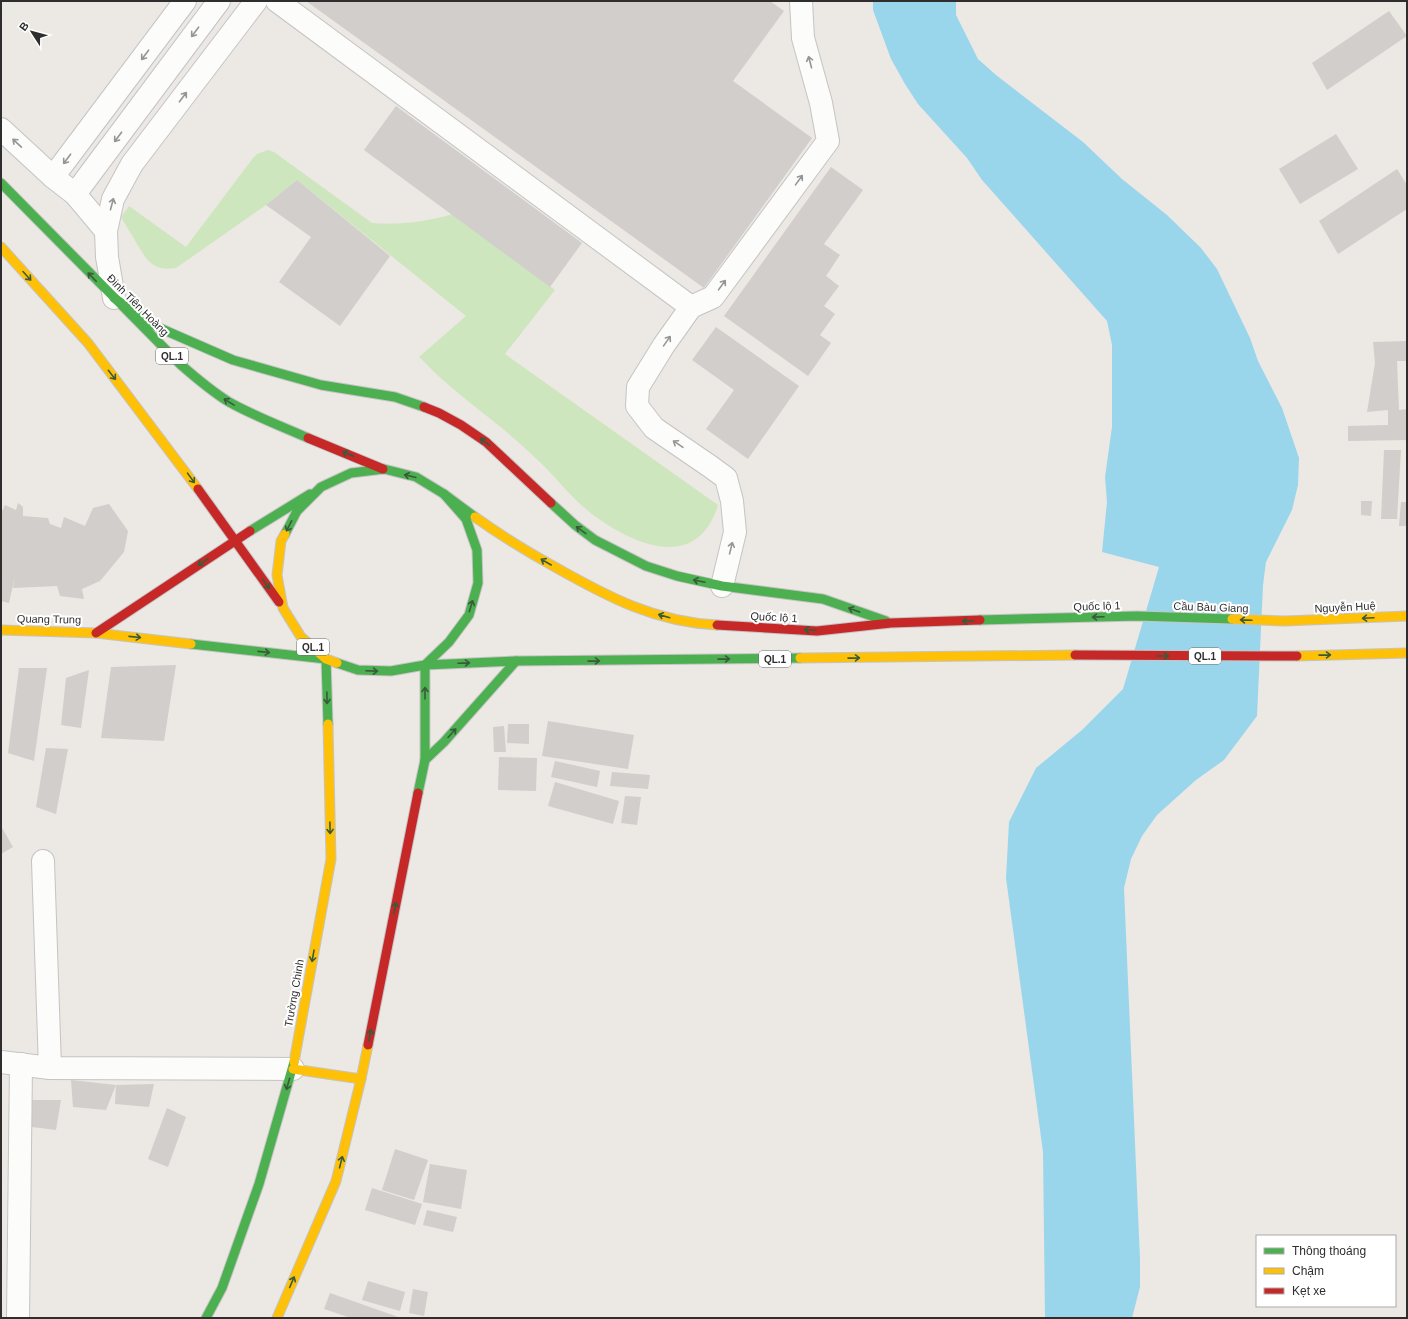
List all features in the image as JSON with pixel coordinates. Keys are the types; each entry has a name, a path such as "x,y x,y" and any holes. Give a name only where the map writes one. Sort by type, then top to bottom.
{"main road":[{"name":"Đinh Tiên Hoàng","path":"1,183 180,364 203,384 228,401 256,416 384,469"},
{"name":"QL.1","path":"1,248 88,343 176,457 283,608 301,637 326,659 358,670 391,671 425,665 516,661 1286,656 1407,653"},
{"path":"114,298 155,326 232,360 321,385 396,397 439,413 461,425 486,442 556,508 595,540 646,566 677,576 722,586 823,599 891,623"},
{"name":"QL.1","path":"283,608 277,575 281,541 296,511 321,488 351,473 384,469 416,477 444,494 466,519 477,550 478,583 469,615 449,642 425,665"},
{"path":"96,632 235,540 321,488"},
{"name":"Quốc lộ 1","path":"444,494 530,553 574,578 620,602 647,612 676,620 709,625 817,631 891,623 1137,616"},
{"name":"Cầu Bàu Giang","path":"1137,616 1285,621"},
{"name":"Nguyễn Huệ","path":"1285,621 1407,616"},
{"name":"Quang Trung","path":"1,630 96,632 326,659"},
{"name":"Trường Chinh","path":"206,1318 222,1288 259,1184 293,1069 331,859 326,659"},
{"path":"425,760 444,742 516,661"},
{"path":"277,1318 336,1181 360,1080 425,760 425,665"},
{"path":"293,1069 360,1080"}],"street":[{"path":"53,177 185,1"},
{"path":"75,194 219,1"},
{"path":"114,298 107,257 106,231 113,199 132,164 256,1"},
{"path":"277,1 691,307"},
{"path":"722,586 735,532 732,501 726,478 654,428 636,406 638,387 664,345 691,307 713,297 828,141 821,103 803,38 801,1"},
{"path":"1,129 53,177 75,194 106,231"},
{"path":"43,860 50,1068"},
{"path":"18,1318 11,1063 50,1068 293,1069"}],"green space":[{"path":"268,150 274,152 372,223 393,224 412,222 453,214 555,290 505,354 718,505 708,526 695,539 680,546 662,547 644,543 626,535 608,525 586,509 524,447 452,388 419,357 466,316 297,180 266,205 176,268 168,269 157,267 148,260 121,217 129,206 186,247 253,158 257,154"}],"water":[{"path":"873,1 956,1 956,15 978,59 996,75 1083,142 1122,179 1167,215 1201,248 1217,269 1250,338 1258,361 1282,408 1299,458 1298,485 1292,510 1266,562 1263,585 1257,716 1224,760 1196,780 1157,815 1142,836 1131,859 1124,888 1140,1259 1140,1287 1132,1318 1045,1318 1043,1152 1006,878 1009,822 1036,768 1082,730 1123,689 1159,567 1102,552 1107,502 1105,477 1112,427 1112,345 1107,321 982,180 967,158 918,104 891,59 873,10"}],"building":[{"path":"306,1 770,1 784,11 733,81 812,138 704,288"},
{"path":"1389,11 1407,36 1327,90 1312,63"},
{"path":"396,106 582,243 550,287 364,150"},
{"path":"1336,134 1358,169 1300,204 1279,169"},
{"path":"831,167 863,190 824,244 840,255 826,276 839,286 824,306 835,314 820,335 831,343 808,376 724,316"},
{"path":"1397,169 1407,185 1407,209 1338,254 1319,221"},
{"path":"297,180 390,256 340,326 279,282 311,237 266,205"},
{"path":"716,327 799,386 748,459 706,429 734,390 692,360"},
{"path":"1407,341 1407,361 1397,361 1399,410 1407,409 1407,440 1348,441 1348,426 1388,425 1388,410 1367,412 1375,363 1373,342"},
{"path":"1384,450 1401,450 1397,519 1381,519"},
{"path":"1361,501 1372,501 1371,516 1361,515"},
{"path":"1401,502 1407,502 1407,526 1399,526"},
{"path":"18,503 23,507 23,516 48,518 50,524 61,528 64,517 85,526 93,508 109,504 128,531 124,552 100,581 82,589 84,599 60,596 57,586 13,588 15,576 9,603 1,601 1,513 5,505 16,510"},
{"path":"176,665 164,741 101,738 111,667"},
{"path":"19,668 47,668 34,761 8,753"},
{"path":"89,670 81,728 61,725 66,678"},
{"path":"548,721 634,735 628,769 542,756"},
{"path":"508,724 529,724 529,744 507,743"},
{"path":"504,726 506,752 494,752 493,727"},
{"path":"46,748 68,749 56,814 36,807"},
{"path":"499,757 537,758 536,791 498,790"},
{"path":"555,761 600,771 597,787 551,777"},
{"path":"612,772 650,775 648,789 610,786"},
{"path":"555,782 619,801 613,824 548,806"},
{"path":"625,796 641,797 637,825 621,823"},
{"path":"1,826 13,847 1,854"},
{"path":"71,1080 116,1085 106,1110 73,1107"},
{"path":"154,1084 149,1107 115,1104 116,1085"},
{"path":"26,1100 61,1100 56,1130 24,1126"},
{"path":"167,1108 186,1117 168,1167 148,1159"},
{"path":"395,1149 428,1160 414,1200 382,1190"},
{"path":"430,1164 467,1170 461,1209 423,1202"},
{"path":"372,1188 422,1204 415,1225 365,1210"},
{"path":"427,1210 457,1217 453,1232 423,1225"},
{"path":"368,1281 405,1292 400,1311 362,1300"},
{"path":"413,1289 428,1292 424,1316 409,1313"},
{"path":"330,1293 401,1318 351,1318 324,1309"}],"traffic: fast":[{"path":"1,183 180,364 210,389 238,407 308,438"},
{"path":"114,298 155,326 233,360 321,385 395,397 424,407"},
{"path":"285,534 297,511 321,487 351,473 384,469 416,477 444,494 475,517"},
{"path":"250,531 310,494"},
{"path":"337,663 358,670 391,671 425,665 449,642 469,615 478,583 477,550 466,519 444,494"},
{"path":"551,503 575,525 595,540 646,566 677,576 722,586 823,599 886,621"},
{"path":"980,620 1137,616 1232,619"},
{"path":"191,644 326,659"},
{"path":"425,665 516,661 800,658"},
{"path":"326,659 328,724"},
{"path":"425,760 444,742 516,661"},
{"path":"418,793 425,760 425,665"},
{"path":"206,1318 222,1288 259,1184 294,1062"}],"traffic: slow":[{"path":"1,247 88,343 198,489"},
{"path":"475,517 504,537 613,598 652,613 673,619 717,625"},
{"path":"285,534 281,541 277,575 283,608 301,637 326,659 337,663"},
{"path":"1232,619 1285,621 1407,616"},
{"path":"1,630 96,633 191,644"},
{"path":"1297,656 1407,653"},
{"path":"800,658 1075,655"},
{"path":"294,1062 331,859 328,724"},
{"path":"277,1318 336,1181 368,1045"},
{"path":"293,1069 361,1079"}],"traffic: jam":[{"path":"424,407 461,425 486,442 551,503"},
{"path":"308,438 383,469"},
{"path":"198,489 279,602"},
{"path":"96,633 250,531"},
{"path":"717,625 817,631 891,623 980,620"},
{"path":"1075,655 1297,656"},
{"path":"368,1045 418,793"}]}
